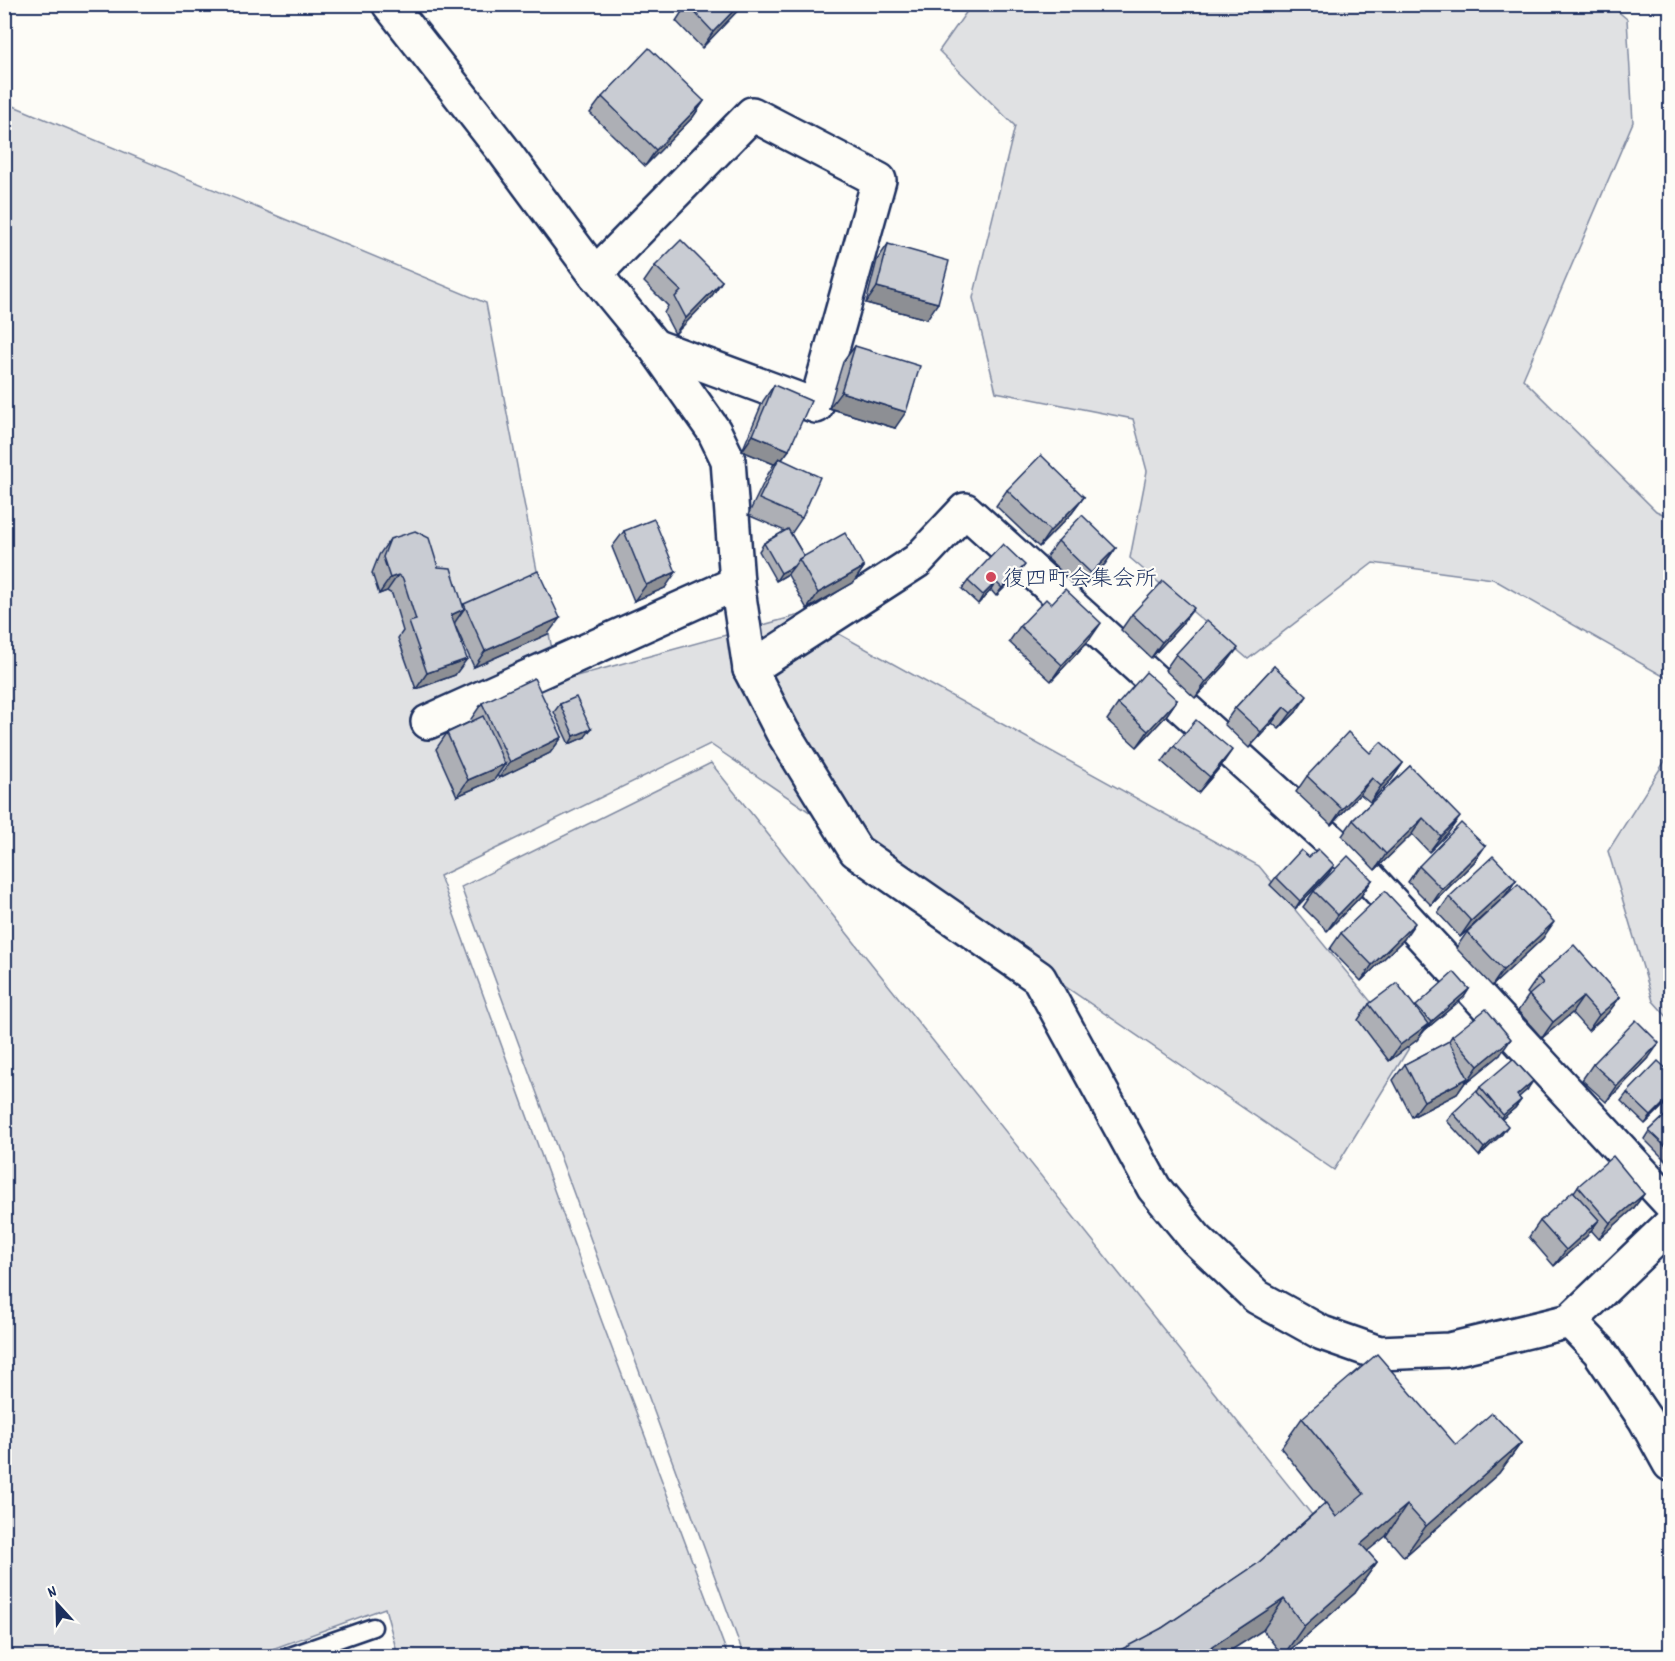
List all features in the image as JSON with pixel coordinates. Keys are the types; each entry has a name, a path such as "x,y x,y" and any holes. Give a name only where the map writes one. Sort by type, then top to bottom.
{"street":[{"path":"389,4 503,150 595,274 654,346 714,431 728,460 737,583 750,669 782,731 856,851 1040,978 1154,1188 1196,1239 1257,1296 1323,1333 1379,1353 1449,1350 1570,1321 1671,1226"},
{"path":"595,274 752,114 879,180 816,406 654,346"},
{"path":"750,669 917,561 965,510 1354,862 1671,1203"},
{"path":"428,722 737,583"},
{"path":"1570,1321 1599,1351 1645,1419 1671,1464"}],"lane":[{"path":"290,1656 373,1627"}],"shaded area":[{"path":"972,4 1609,4 1627,19 1633,122 1523,379 1656,511 1670,517 1670,680 1493,579 1373,563 1248,659 1130,558 1147,471 1133,419 996,392 973,298 1015,126 939,51"},
{"path":"4,102 486,303 558,681 803,614 1259,866 1409,1048 1334,1170 710,744 440,876 602,1322 728,1656 398,1656 385,1608 253,1656 5,1656"},
{"path":"1670,753 1670,1020 1653,1001 1608,851"},
{"path":"711,763 1328,1535 1355,1593 1283,1656 1263,1630 1222,1656 744,1656 461,887"}],"building":[{"path":"687,4 740,4 713,32"},
{"path":"649,48 704,101 656,150 602,97"},
{"path":"681,240 722,281 686,318 675,297 681,291 655,266"},
{"path":"888,244 949,261 938,303 877,287"},
{"path":"855,346 920,366 906,412 841,392"},
{"path":"774,385 811,401 789,450 753,435"},
{"path":"1041,455 1084,497 1050,531 1007,490"},
{"path":"779,458 820,477 802,518 759,499"},
{"path":"1082,515 1116,548 1091,573 1058,541"},
{"path":"654,519 676,572 646,585 624,531"},
{"path":"788,529 804,556 794,566 781,573 764,543"},
{"path":"415,531 429,538 438,567 451,568 464,609 451,615 467,659 427,673 409,622 416,620 403,579 398,575 390,578 383,557 390,539"},
{"path":"845,533 864,567 818,593 799,559"},
{"path":"1003,544 1025,565 1002,588 996,582 983,595 968,581"},
{"path":"538,571 560,618 485,651 464,604"},
{"path":"1163,581 1194,608 1162,642 1132,614"},
{"path":"1065,589 1101,623 1062,665 1020,626 1046,599 1051,604"},
{"path":"1207,620 1238,648 1206,682 1176,654"},
{"path":"1274,666 1307,696 1291,713 1284,707 1261,732 1235,708"},
{"path":"1146,672 1177,700 1148,731 1118,704"},
{"path":"534,678 562,737 510,762 482,703"},
{"path":"576,697 591,729 574,736 560,704"},
{"path":"483,716 505,764 468,780 447,733"},
{"path":"1196,720 1232,750 1210,777 1174,746"},
{"path":"1348,732 1370,753 1381,742 1403,763 1381,786 1372,778 1342,809 1307,776"},
{"path":"1410,766 1460,817 1441,836 1423,818 1386,854 1353,820"},
{"path":"1461,823 1485,846 1442,889 1419,866"},
{"path":"1318,849 1334,865 1300,901 1276,877 1301,850 1309,857"},
{"path":"1348,856 1372,880 1338,915 1314,891"},
{"path":"1493,856 1516,880 1471,921 1449,897"},
{"path":"1518,884 1554,922 1503,970 1467,932"},
{"path":"1385,891 1415,923 1372,965 1341,933"},
{"path":"1574,945 1620,997 1599,1015 1583,997 1553,1022 1529,995 1543,983 1538,977"},
{"path":"1454,972 1469,989 1431,1022 1416,1006"},
{"path":"1397,983 1428,1024 1400,1045 1369,1004"},
{"path":"1486,1009 1511,1039 1478,1066 1452,1036"},
{"path":"1636,1020 1659,1043 1617,1086 1593,1064"},
{"path":"1449,1041 1468,1078 1424,1101 1405,1064"},
{"path":"1513,1059 1533,1081 1517,1095 1521,1100 1503,1115 1480,1087"},
{"path":"1658,1061 1671,1073 1671,1096 1651,1116 1627,1093"},
{"path":"1476,1091 1508,1126 1484,1148 1453,1113"},
{"path":"1671,1110 1671,1152 1649,1131"},
{"path":"1613,1156 1644,1194 1610,1223 1578,1186"},
{"path":"1573,1191 1599,1220 1566,1250 1540,1221"},
{"path":"1377,1354 1456,1445 1492,1413 1521,1443 1426,1526 1407,1505 1361,1544 1377,1562 1304,1626 1284,1599 1198,1656 1109,1656 1162,1628 1257,1564 1326,1503 1336,1517 1364,1494 1302,1418"}],"place":[{"name":"復四町会集会所","path":"991,577"}]}
